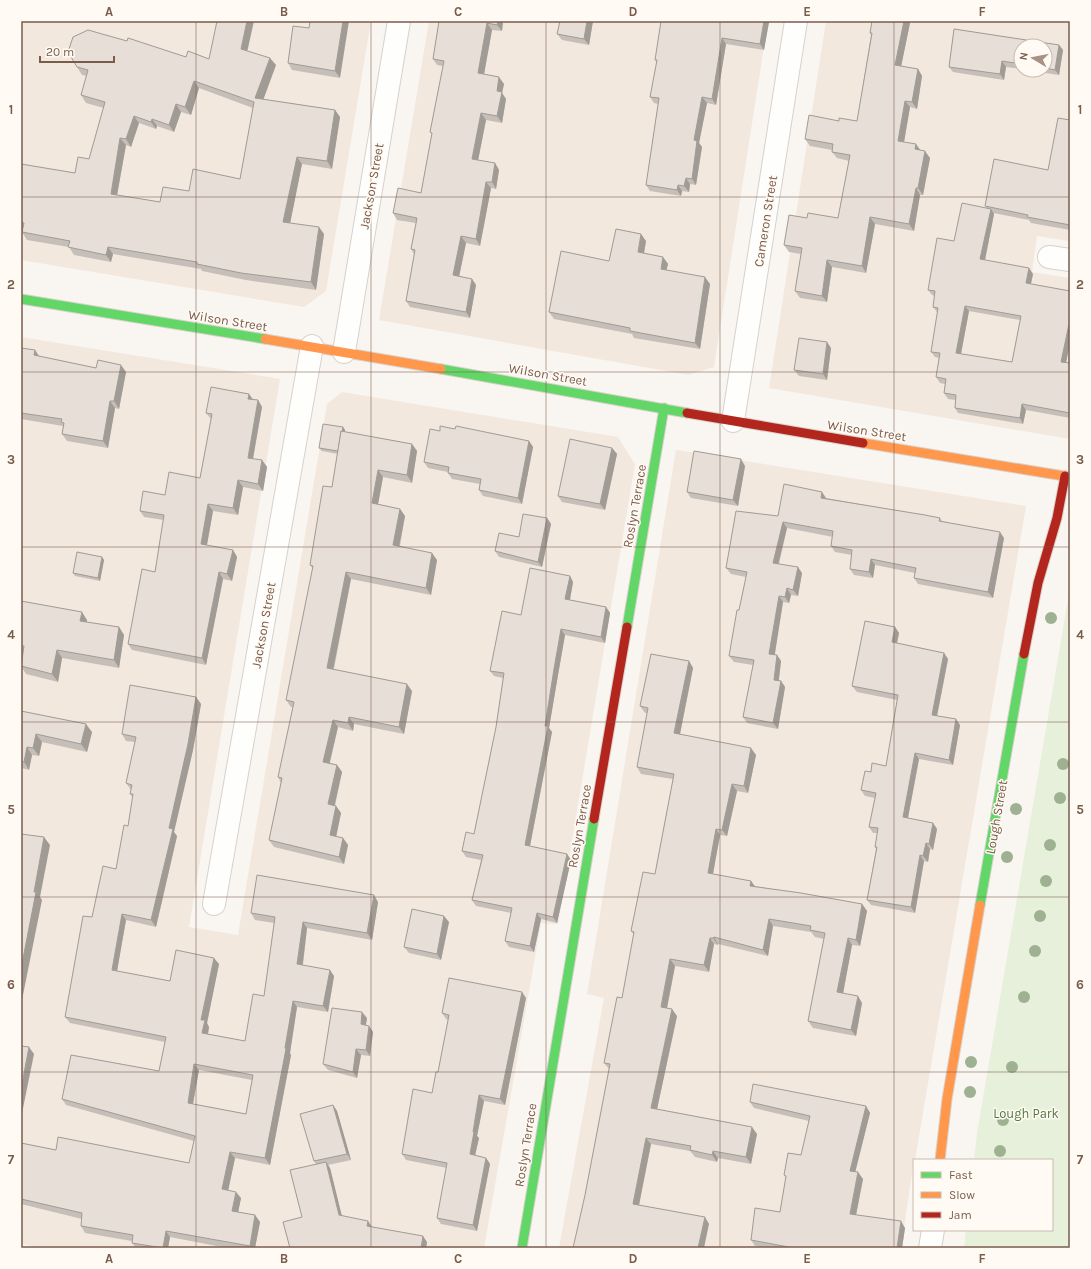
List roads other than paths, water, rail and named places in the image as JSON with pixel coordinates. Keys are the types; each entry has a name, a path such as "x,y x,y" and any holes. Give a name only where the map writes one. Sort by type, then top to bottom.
{"street":[{"name":"Jackson Street","path":"344,352 399,21"},
{"name":"Cameron Street","path":"734,421 796,21"},
{"path":"1049,257 1070,260"},
{"name":"Wilson Street","path":"21,299 312,346 734,421 1068,476"},
{"name":"Jackson Street","path":"214,904 312,346"},
{"name":"Roslyn Terrace","path":"522,1248 664,408"},
{"name":"Lough Street","path":"940,1159 949,1091 1022,665 1038,583 1068,476"},
{"path":"930,1248 933,1231"}],"park label":[{"name":"Lough Park","path":"1026,1113"}]}
